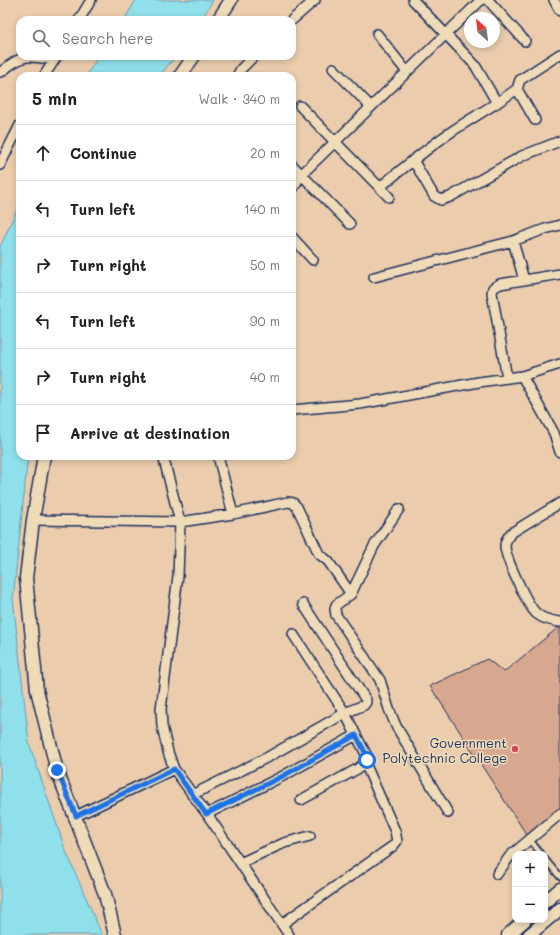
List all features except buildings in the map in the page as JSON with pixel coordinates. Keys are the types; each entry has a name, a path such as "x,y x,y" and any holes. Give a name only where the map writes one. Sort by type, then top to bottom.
{"street":[{"path":"81,16 91,0"},
{"path":"221,16 231,0"},
{"path":"296,17 315,0"},
{"path":"413,0 475,65 497,103"},
{"path":"296,183 301,175 481,0"},
{"path":"488,0 525,41"},
{"path":"554,0 560,11"},
{"path":"377,34 407,72"},
{"path":"380,187 413,160 449,134 517,89 520,80 560,54"},
{"path":"1,72 17,60"},
{"path":"47,72 55,60"},
{"path":"183,72 191,60"},
{"path":"239,72 250,60"},
{"path":"333,68 371,107"},
{"path":"517,89 535,120"},
{"path":"300,106 389,197"},
{"path":"0,165 16,133"},
{"path":"413,160 434,196 441,200 450,198 522,156 560,141"},
{"path":"296,169 350,224"},
{"path":"374,277 513,241 560,225"},
{"path":"296,241 313,260"},
{"path":"513,241 524,280"},
{"path":"507,378 492,293 494,288 500,284 560,274"},
{"path":"296,410 360,404 522,376 560,364"},
{"path":"522,376 557,432 560,452"},
{"path":"43,460 33,520 26,578 37,690 57,770 105,894 115,935"},
{"path":"164,460 180,522 178,576 161,709 162,726 168,752 174,769 289,935"},
{"path":"219,460 233,514"},
{"path":"33,520 180,522 233,514 288,502 293,503 297,507 319,554 328,561 351,594"},
{"path":"560,502 511,533 506,540 505,548 530,606 537,614 547,619 560,622"},
{"path":"399,509 374,546 351,594 336,605 336,615 380,680 388,709 396,726 448,813"},
{"path":"192,795 268,757 345,713 364,705 366,702 303,604"},
{"path":"293,634 345,713 367,756 365,763 301,800"},
{"path":"206,814 283,776 356,735"},
{"path":"282,924 393,846 396,841 395,831 365,763"},
{"path":"76,816 174,769"},
{"path":"497,874 510,856 560,814"},
{"path":"240,863 284,844 310,836"},
{"path":"548,899 560,889"},
{"path":"529,935 560,909"},
{"path":"508,935 522,923"}],"lane":[{"path":"530,840 539,851"},
{"path":"548,863 560,877"}],"water":[{"path":"136,0 213,0 203,16 126,16"},
{"path":"96,60 173,60 162,72 89,72"},
{"path":"16,212 16,460 28,460 13,599 29,743 65,849 102,935 0,935 0,247"}],"place":[{"name":"Government Polytechnic College","path":"515,749"}],"route":[{"path":"57,770 76,816 174,769 206,814 283,776 356,735 367,756 367,760"}]}
